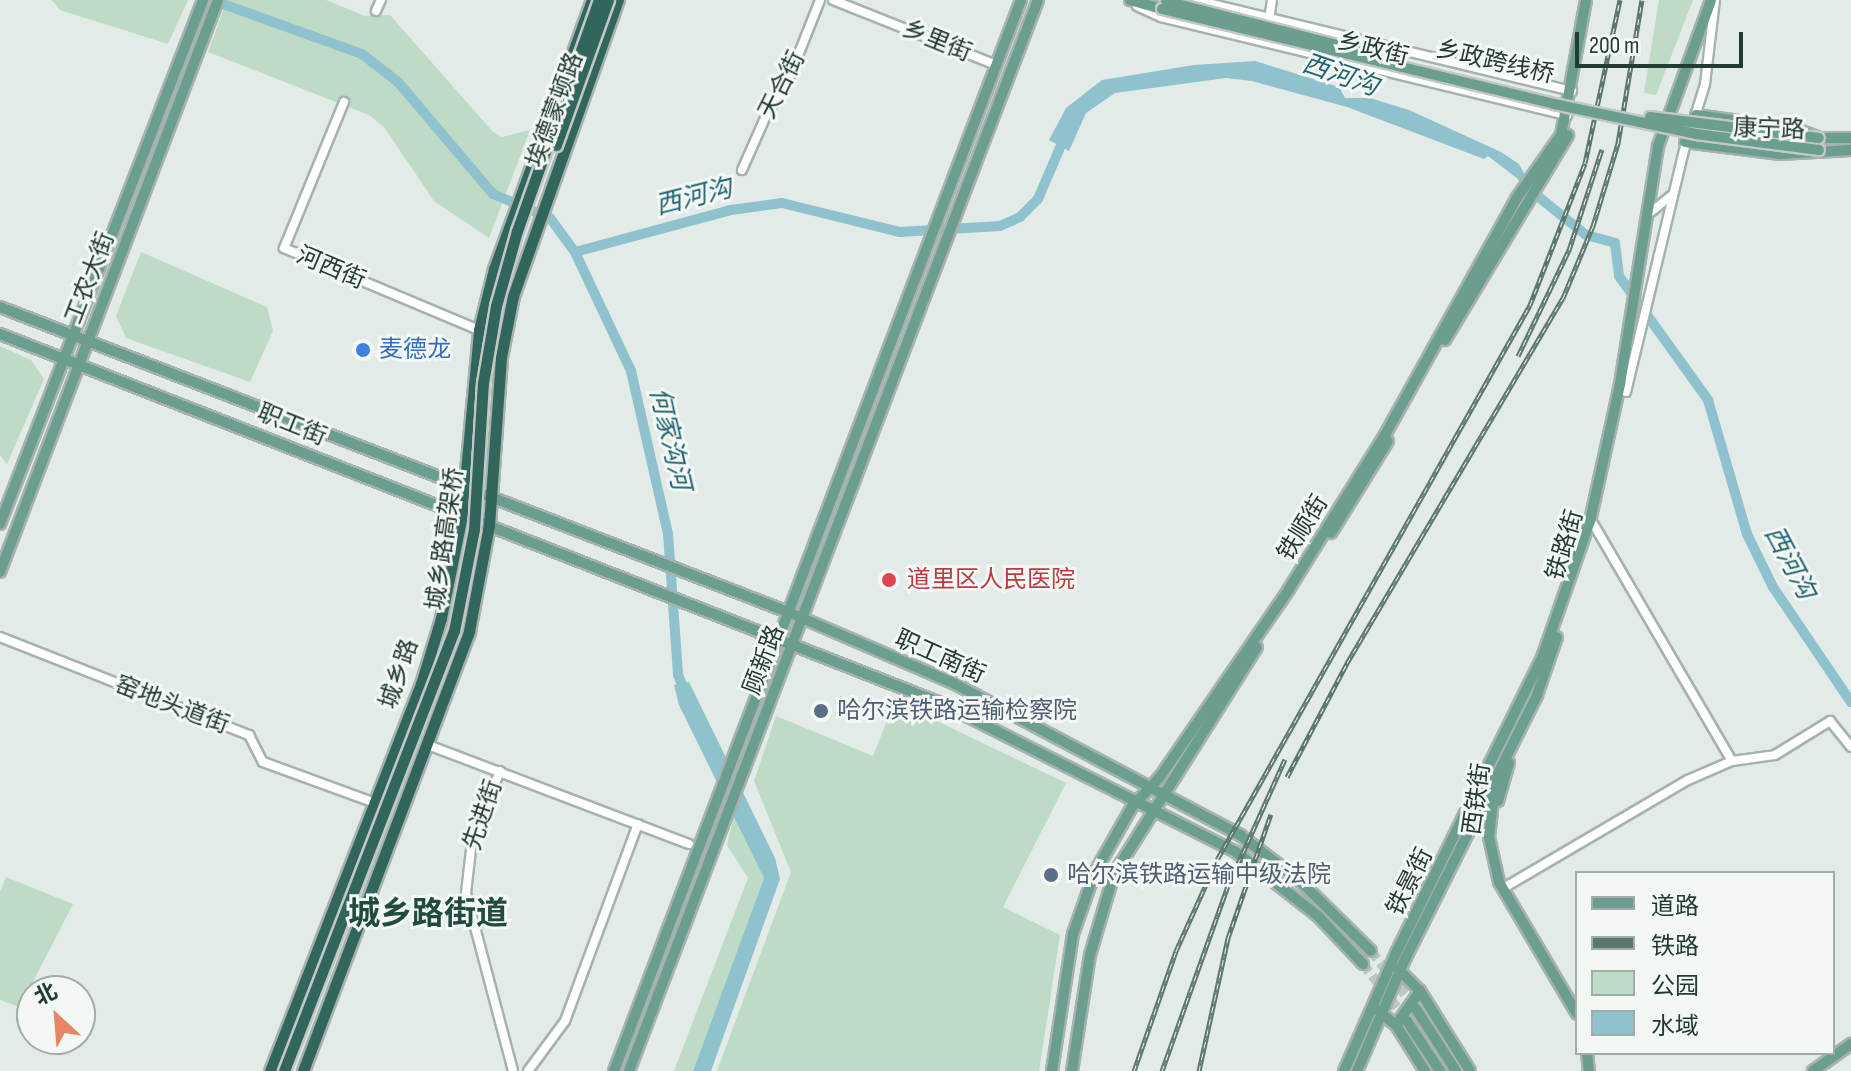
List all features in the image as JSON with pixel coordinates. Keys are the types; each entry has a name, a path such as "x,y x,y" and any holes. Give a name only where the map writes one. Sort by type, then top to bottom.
{"highway":[{"name":"埃德蒙顿路","path":"508,227 592,0"},
{"name":"城乡路高架桥","path":"284,1071 454,631 474,529 483,383 498,295 599,0"},
{"name":"城乡路高架桥","path":"292,1071 460,628 480,528 495,345 510,274 608,0"},
{"name":"埃德蒙顿路","path":"489,525 501,357 533,235 618,0"},
{"name":"城乡路","path":"270,1071 375,803 441,618 462,515 479,330 508,227"},
{"path":"303,1071 469,631 489,525"}],"main road":[{"name":"工农大街","path":"0,524 203,0"},
{"name":"工农大街","path":"0,572 218,0"},
{"path":"996,65 1021,0"},
{"name":"顾新路","path":"614,1071 802,618 1038,0"},
{"name":"乡政街","path":"1128,0 1164,3"},
{"name":"铁顺街","path":"1552,158 1573,91 1588,0"},
{"name":"铁顺街","path":"1052,1071 1073,934 1095,872 1137,801 1152,784 1305,563 1386,433 1518,202 1552,158 1578,93 1588,0"},
{"path":"1638,286 1673,112 1714,1"},
{"path":"1634,318 1658,146 1714,1"},
{"path":"1164,3 1625,119 1819,150"},
{"name":"乡政跨线桥","path":"1164,3 1643,116 1748,133 1819,138"},
{"name":"顾新路","path":"629,1071 684,901 778,635 996,65"},
{"name":"康宁路","path":"1696,115 1796,129 1819,138 1851,138"},
{"name":"康宁路","path":"1685,142 1780,154 1851,150"},
{"name":"铁顺街","path":"1072,1071 1090,955 1114,874 1163,790 1377,461 1518,202"},
{"name":"职工街","path":"0,307 464,490 491,497"},
{"name":"铁路街","path":"1498,774 1523,724 1594,525 1626,392 1634,318"},
{"name":"铁路街","path":"1516,713 1543,655 1590,521 1634,318"},
{"name":"职工街","path":"0,334 79,362 489,525"},
{"name":"职工南街","path":"491,497 788,612 955,684 1152,784 1264,851 1371,951"},
{"name":"职工南街","path":"489,525 778,635 943,704 1137,801 1236,852 1318,916 1363,964"},
{"name":"西铁街","path":"1516,713 1498,774 1488,826 1495,871 1509,905 1575,1011"},
{"name":"铁景街","path":"1357,1071 1381,1013 1395,967 1516,713"},
{"name":"西铁街","path":"1523,724 1496,813 1495,846 1507,886 1575,998"},
{"name":"铁景街","path":"1344,1071 1372,1005 1498,774"},
{"path":"1395,967 1420,991 1470,1071"},
{"path":"1396,1025 1420,991"},
{"path":"1372,1005 1396,1025 1425,1071"},
{"path":"1416,1009 1456,1071"},
{"path":"1407,1021 1440,1071"},
{"path":"1835,1054 1851,1041"},
{"path":"1804,1071 1827,1055"},
{"path":"1813,1071 1833,1055"}],"street":[{"path":"376,11 381,0"},
{"name":"天合街","path":"742,170 769,109 786,86 820,0"},
{"name":"乡里街","path":"833,0 996,65"},
{"name":"乡政街","path":"1128,0 1161,17 1567,115"},
{"name":"乡政街","path":"1195,0 1573,91"},
{"path":"1269,19 1272,0"},
{"path":"1626,392 1650,303 1685,142 1705,84 1714,1"},
{"name":"河西街","path":"344,102 284,248 479,330"},
{"path":"1651,212 1673,194"},
{"path":"1594,525 1732,761"},
{"name":"窑地头道街","path":"0,637 249,735 263,762 375,803"},
{"path":"1507,886 1688,780 1732,761 1775,755 1830,721 1851,747"},
{"name":"先进街","path":"428,745 500,771 472,841 466,893 513,1071"},
{"path":"500,771 689,844"},
{"path":"528,1071 565,1021 638,824"}],"green space":[{"path":"52,0 188,0 168,44 60,10"},
{"path":"227,0 326,0 365,16 390,15 493,132 502,137 530,130 489,238 434,201 384,127 369,115 208,52"},
{"path":"1659,0 1693,0 1656,95 1644,93"},
{"path":"141,252 267,307 273,331 250,382 126,338 116,316"},
{"path":"0,346 31,360 44,379 7,464 0,455"},
{"path":"895,701 1066,783 1003,907 1060,935 1039,1071 717,1071 791,872 754,781 776,716 873,756"},
{"path":"735,811 764,878 693,1071 674,1071 748,878 727,845"},
{"path":"6,877 73,904 36,975 16,975 16,1006 0,1000 0,892"}],"water":[{"path":"1255,61 1339,87 1345,98 1370,98 1409,110 1501,152 1519,164 1533,191 1530,203 1518,179 1488,156 1484,159 1347,107 1252,81 1226,78 1115,93 1086,113 1069,151 1049,140 1066,108 1102,80 1194,65"},
{"path":"689,682 775,858 780,879 711,1071 693,1071 764,878 679,705 674,685"}],"waterway":[{"name":"何家沟河","path":"212,0 362,54 398,82 493,194 550,218 575,252 631,371 668,534 678,675 686,694"},
{"name":"西河沟","path":"575,252 731,210 782,203 900,232 1000,226 1020,217 1038,199 1065,136"},
{"name":"西河沟","path":"1530,190 1586,235 1615,243 1619,276 1708,400 1747,534 1773,587 1851,702"}],"tunnel":[{"path":"1371,951 1415,1007"},
{"path":"1363,964 1406,1019"}],"railway":[{"path":"1134,1071 1176,951 1218,858 1530,305 1585,163 1620,0"},
{"path":"1287,777 1347,663 1563,298 1593,226 1618,143 1642,0"},
{"path":"1518,356 1569,250 1602,149"},
{"path":"1162,1071 1228,886 1285,759"},
{"path":"1199,1071 1228,938 1271,814"}],"place":[{"name":"麦德龙","path":"363,350"},
{"name":"道里区人民医院","path":"889,580"},
{"name":"哈尔滨铁路运输检察院","path":"821,711"},
{"name":"哈尔滨铁路运输中级法院","path":"1051,875"}],"district":[{"name":"城乡路街道","path":"428,915"}]}
